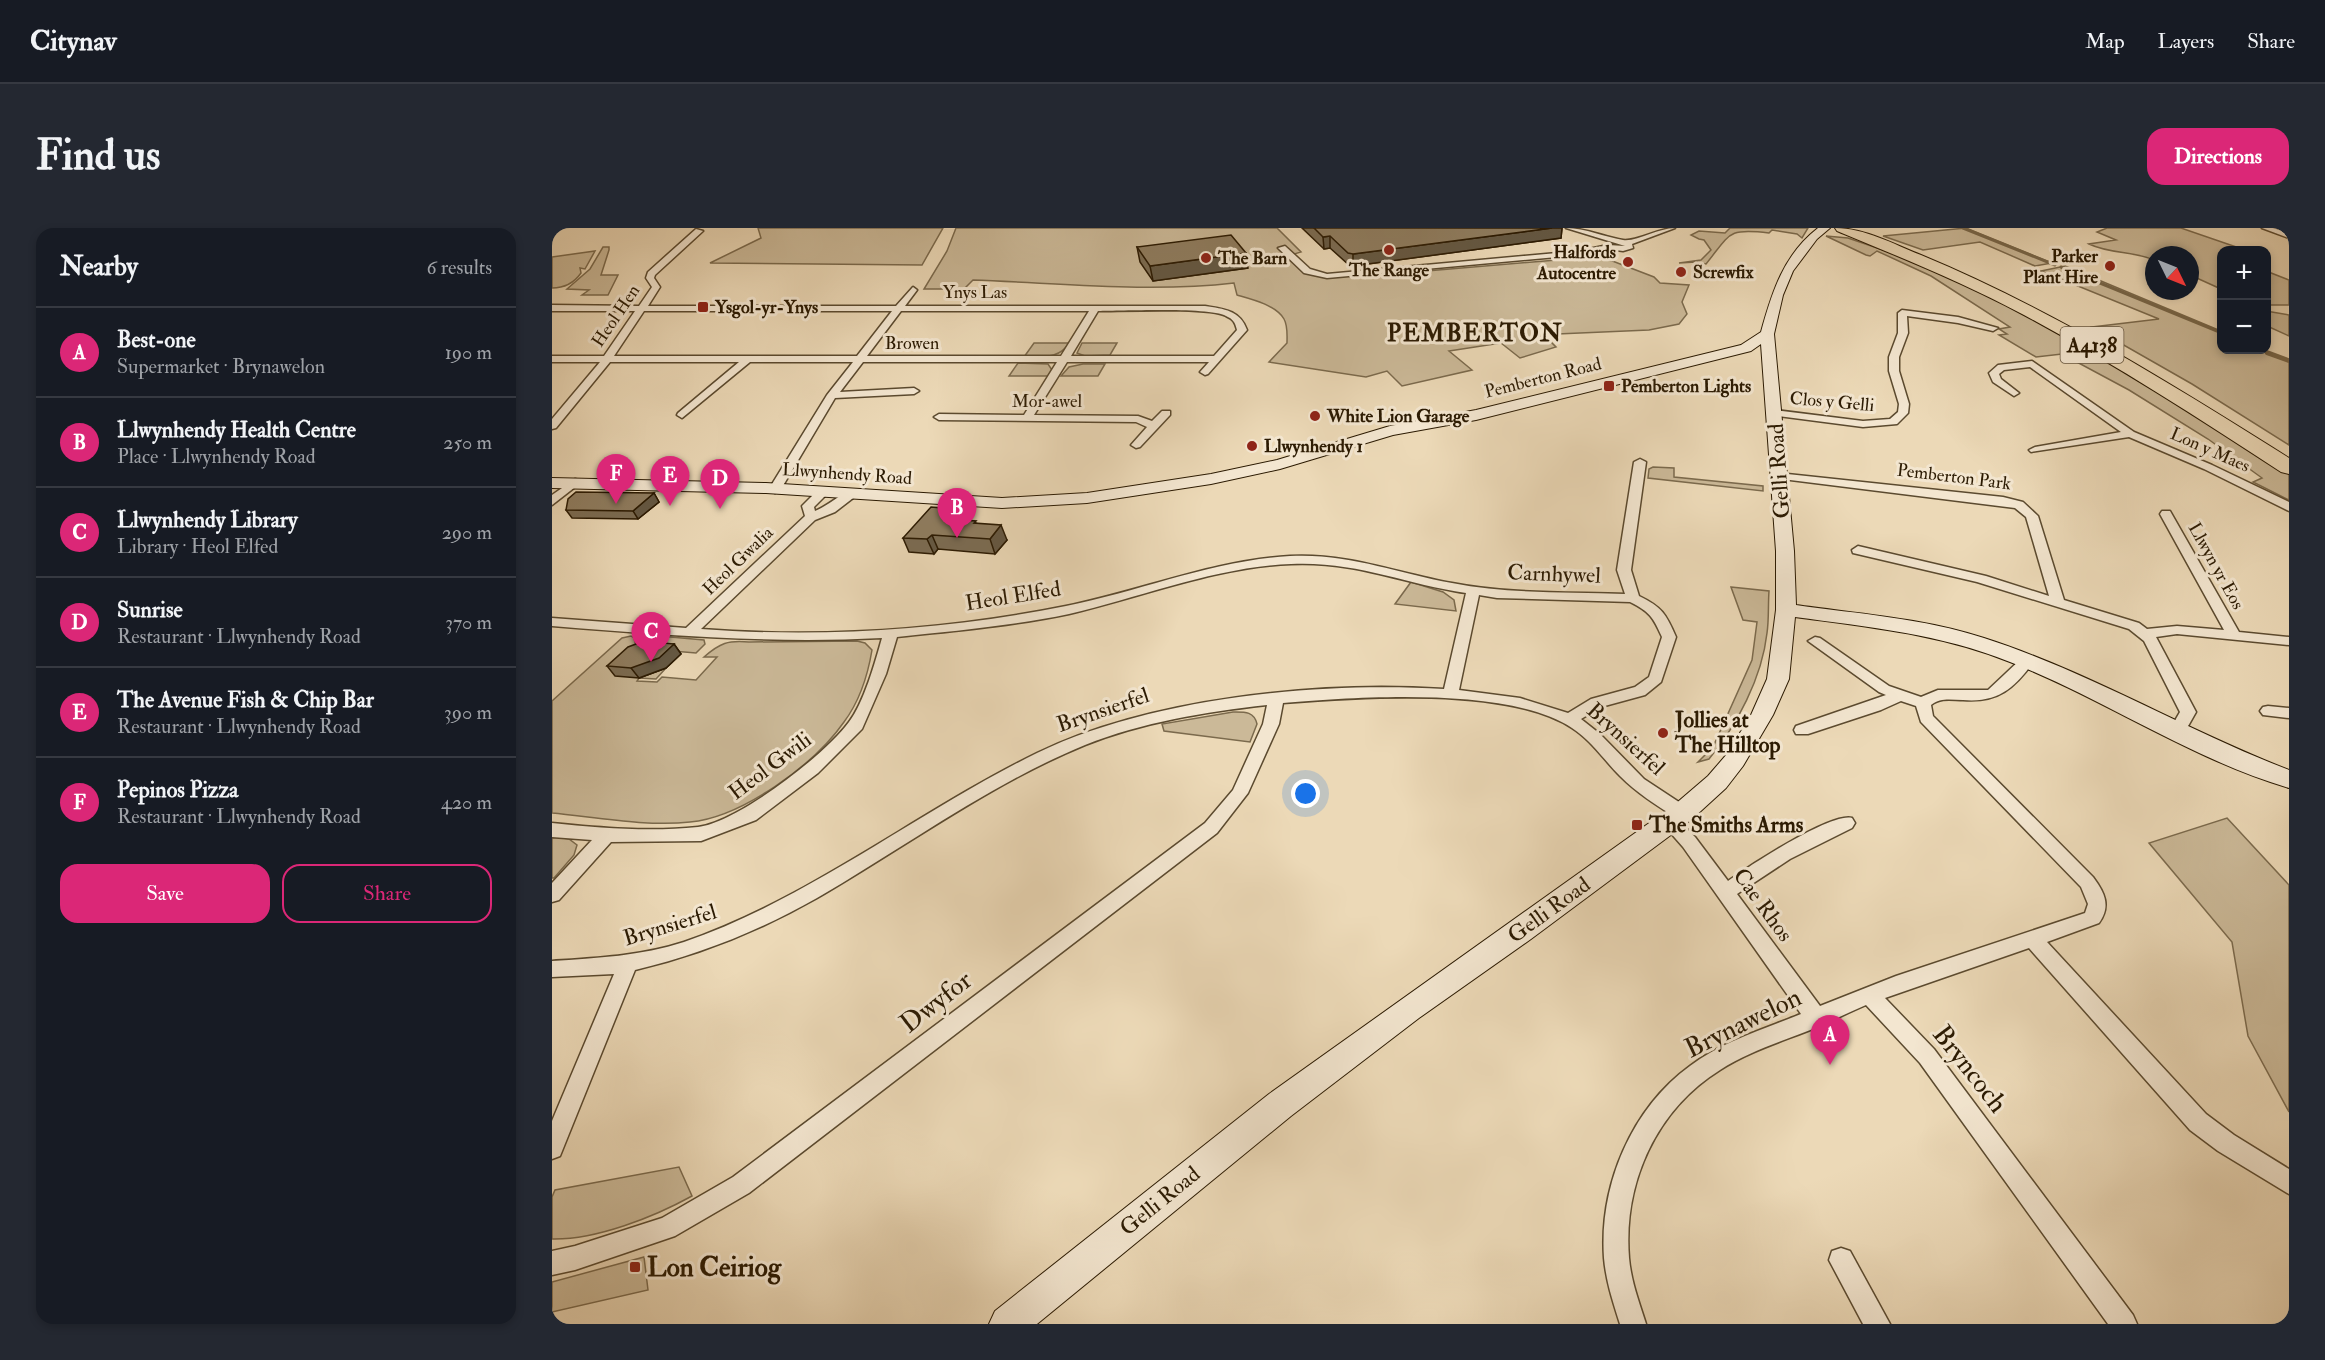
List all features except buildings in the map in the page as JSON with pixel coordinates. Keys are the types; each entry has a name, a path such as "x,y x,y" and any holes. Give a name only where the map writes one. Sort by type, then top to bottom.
{"highway":[{"name":"A4138","path":"1824,228 1882,245"},
{"name":"A4138","path":"1842,228 1980,287 2096,347 2289,467"}],"main road":[{"path":"1746,348 1767,334 1777,295 1787,270 1810,240 1824,228"},
{"name":"Gelli Road","path":"1008,1324 1280,1105 1408,1009 1521,931 1676,818 1717,782 1735,760 1762,715 1778,679 1785,610 1785,551 1771,357 1767,334"},
{"path":"1746,348 1771,357"},
{"name":"Pemberton Road","path":"1280,464 1390,431 1476,415 1746,348"},
{"name":"Llwynhendy Road","path":"552,483 775,489 1002,502 1054,501 1200,481 1280,464"},
{"path":"1785,610 1941,633 2027,661 2177,731 2289,779"}],"street":[{"path":"1573,229 1609,244 1626,248 1630,246 1626,243 1671,228"},
{"path":"2266,228 2289,236"},
{"name":"Heol Hen","path":"552,426 607,359 656,287 650,278 651,274 699,231"},
{"path":"1282,248 1306,272 1315,276 1327,276 1579,253 1609,244"},
{"path":"775,489 832,395 914,290"},
{"name":"Ynys Las","path":"552,308 1096,308 1205,309 1227,312 1239,320 1242,330 1205,372"},
{"path":"1027,418 1096,308"},
{"name":"Clos y Gelli","path":"1774,413 1863,424 1893,422 1903,412 1904,404 1894,371 1894,357 1903,333 1902,313 1958,320 1993,328"},
{"name":"Browen","path":"552,359 1217,359"},
{"path":"682,414 748,359"},
{"name":"Lon y Maes","path":"2014,393 1997,380 1994,373 2001,368 2032,364 2130,434 2289,507"},
{"path":"832,395 914,391"},
{"path":"1136,445 1166,413"},
{"name":"Mor-awel","path":"939,417 1138,419 1154,426"},
{"path":"2035,450 2130,434"},
{"name":"Carnhywel","path":"1473,591 1633,598 1624,570 1640,462"},
{"name":"Pemberton Park","path":"1778,476 2003,501 2019,505 2032,516 2058,602"},
{"path":"552,501 575,482"},
{"name":"Heol Gwalia","path":"811,517 808,506 822,493"},
{"name":"Heol Gwalia","path":"691,632 811,517 831,509 851,495"},
{"name":"Llwyn yr Eos","path":"2166,514 2234,636"},
{"path":"1858,550 1981,579 2134,626 2145,634 2168,671 2188,712 2177,731"},
{"name":"Heol Elfed","path":"552,622 723,635 833,636 891,633 981,624 1067,610 1232,568 1290,560 1340,561 1473,591"},
{"path":"1450,694 1473,591"},
{"path":"1570,719 1596,703 1640,691 1656,679 1669,637 1666,626 1656,612 1633,598"},
{"path":"2145,634 2177,630 2289,641"},
{"name":"Heol Gwili","path":"552,830 607,835 701,834 750,816 812,769 856,725 879,674 891,633"},
{"path":"1815,641 1884,689 1923,703"},
{"path":"1923,703 1929,697 1938,694 1975,696 1994,694 2027,661"},
{"name":"Brynsierfel","path":"552,969 627,966 688,948 749,925 1045,756 1154,716 1276,698 1384,691 1450,694 1517,703 1570,719 1583,728 1633,779 1676,818"},
{"path":"1802,730 1876,706 1900,695"},
{"name":"Dwyfor","path":"552,1263 575,1258 667,1228 741,1185 1211,828 1240,793 1271,724 1276,698"},
{"path":"1869,995 2034,940 2092,918 2098,912 2095,892 1926,718 1923,703"},
{"path":"2268,711 2289,713"},
{"name":"Cae Rhos","path":"1676,818 1689,842 1816,1018"},
{"path":"1725,893 1761,867 1820,834 1846,823"},
{"path":"552,895 607,835"},
{"path":"2034,940 2198,1122 2226,1143 2289,1182"},
{"path":"552,1148 627,966"},
{"name":"Brynawelon","path":"1634,1324 1621,1283 1615,1249 1617,1208 1627,1170 1644,1134 1686,1082 1708,1066 1763,1038 1869,995"},
{"name":"Bryncoch","path":"1869,995 1927,1056 2124,1324"},
{"path":"1841,1260 1877,1324"}],"shaded area":[{"path":"758,228 943,228 922,265 710,263 761,238"},
{"path":"956,228 1277,228 1301,252 1294,254 1306,267 1330,275 1407,268 1415,272 1602,257 1654,277 1660,283 1689,285 1682,302 1687,314 1679,324 1649,330 1557,334 1547,338 1556,347 1520,358 1501,343 1449,351 1472,370 1402,386 1387,371 1366,377 1269,362 1287,343 1285,322 1280,314 1269,306 1237,295 1234,283 1136,287 973,280 964,289 924,289 947,251"},
{"path":"1730,228 1808,228 1802,238 1797,234 1772,230 1769,233 1737,232 1726,239 1706,264 1679,263 1701,260 1711,250 1704,240 1691,235 1699,231 1725,233"},
{"path":"1966,228 2052,263 2035,266 1980,242 1923,250 1883,236"},
{"path":"2107,228 2181,228 2233,246 2217,246 2217,287 2199,279 2199,246 2145,246 2145,257 2089,244 2116,240 2097,232"},
{"path":"1826,236 1848,238 1912,260 2063,331 2289,473 2289,500 2253,482 2262,478 2208,439 2129,390 2062,354 2036,357 1999,335 2007,334 1999,329 2010,327 1931,276 1877,251 1870,256 1866,255"},
{"path":"603,247 609,247 609,250 601,275 618,275 608,295 582,295 589,290 567,289 590,269"},
{"path":"595,251 585,269 580,268 581,273 575,280 565,286 552,288 552,257"},
{"path":"2065,266 2217,329 2217,354 2271,352 2289,359 2289,445 2192,384 2092,327 2159,319 2041,271"},
{"path":"2271,273 2289,280 2289,305 2271,305"},
{"path":"2271,312 2289,315 2289,336 2271,328"},
{"path":"1034,343 1069,343 1055,355 1024,357"},
{"path":"1082,343 1117,343 1110,355 1085,356 1077,353"},
{"path":"1018,363 1048,364 1052,370 1048,376 1009,376"},
{"path":"1083,364 1105,364 1098,376 1061,376 1069,367"},
{"path":"1653,467 1674,468 1674,477 1763,486 1763,491 1648,478 1649,469"},
{"path":"1411,582 1443,592 1454,600 1456,611 1395,604"},
{"path":"1731,587 1769,591 1768,628 1764,650 1754,684 1738,716 1709,759 1698,762 1713,747 1752,660 1757,622 1743,620"},
{"path":"631,636 634,638 638,653 639,678 637,681 657,682 662,677 696,680 717,657 704,657 715,648 730,642 857,641 865,643 872,650 862,688 844,722 815,755 754,800 710,818 690,822 639,822 552,813 552,701 622,638"},
{"path":"659,636 704,640 705,644 696,653 649,649 647,646"},
{"path":"666,668 656,679 639,678"},
{"path":"1233,712 1251,714 1256,720 1257,724 1250,742 1164,731 1162,724"},
{"path":"2227,818 2289,885 2289,1112 2248,1036 2232,942 2149,843"},
{"path":"552,838 569,839 577,845 574,855 552,878"},
{"path":"679,1167 692,1196 624,1226 587,1236 552,1239 552,1197 555,1190"},
{"path":"644,1257 648,1290 552,1312 552,1282"}],"waterway":[{"path":"1963,228 2055,265"},
{"path":"2061,267 2217,331"},
{"path":"2270,354 2289,361"}],"place":[{"name":"The Range","path":"1389,250"},
{"name":"The Barn","path":"1206,258"},
{"name":"Halfords Autocentre","path":"1628,262"},
{"name":"Parker Plant Hire","path":"2110,266"},
{"name":"Screwfix","path":"1681,272"},
{"name":"Ysgol-yr-Ynys","path":"703,307"},
{"name":"Pemberton Lights","path":"1609,386"},
{"name":"White Lion Garage","path":"1315,416"},
{"name":"Llwynhendy 1","path":"1252,446"},
{"name":"Pepinos Pizza","path":"616,504"},
{"name":"The Avenue Fish & Chip Bar","path":"670,506"},
{"name":"Sunrise","path":"720,509"},
{"name":"Llwynhendy Health Centre","path":"957,538"},
{"name":"Llwynhendy Library","path":"651,662"},
{"name":"Jollies at The Hilltop","path":"1663,733"},
{"name":"The Smiths Arms","path":"1637,825"},
{"name":"Best-one","path":"1830,1065"},
{"name":"Lon Ceiriog","path":"635,1267"}],"district":[{"name":"PEMBERTON","path":"1475,333"}]}
